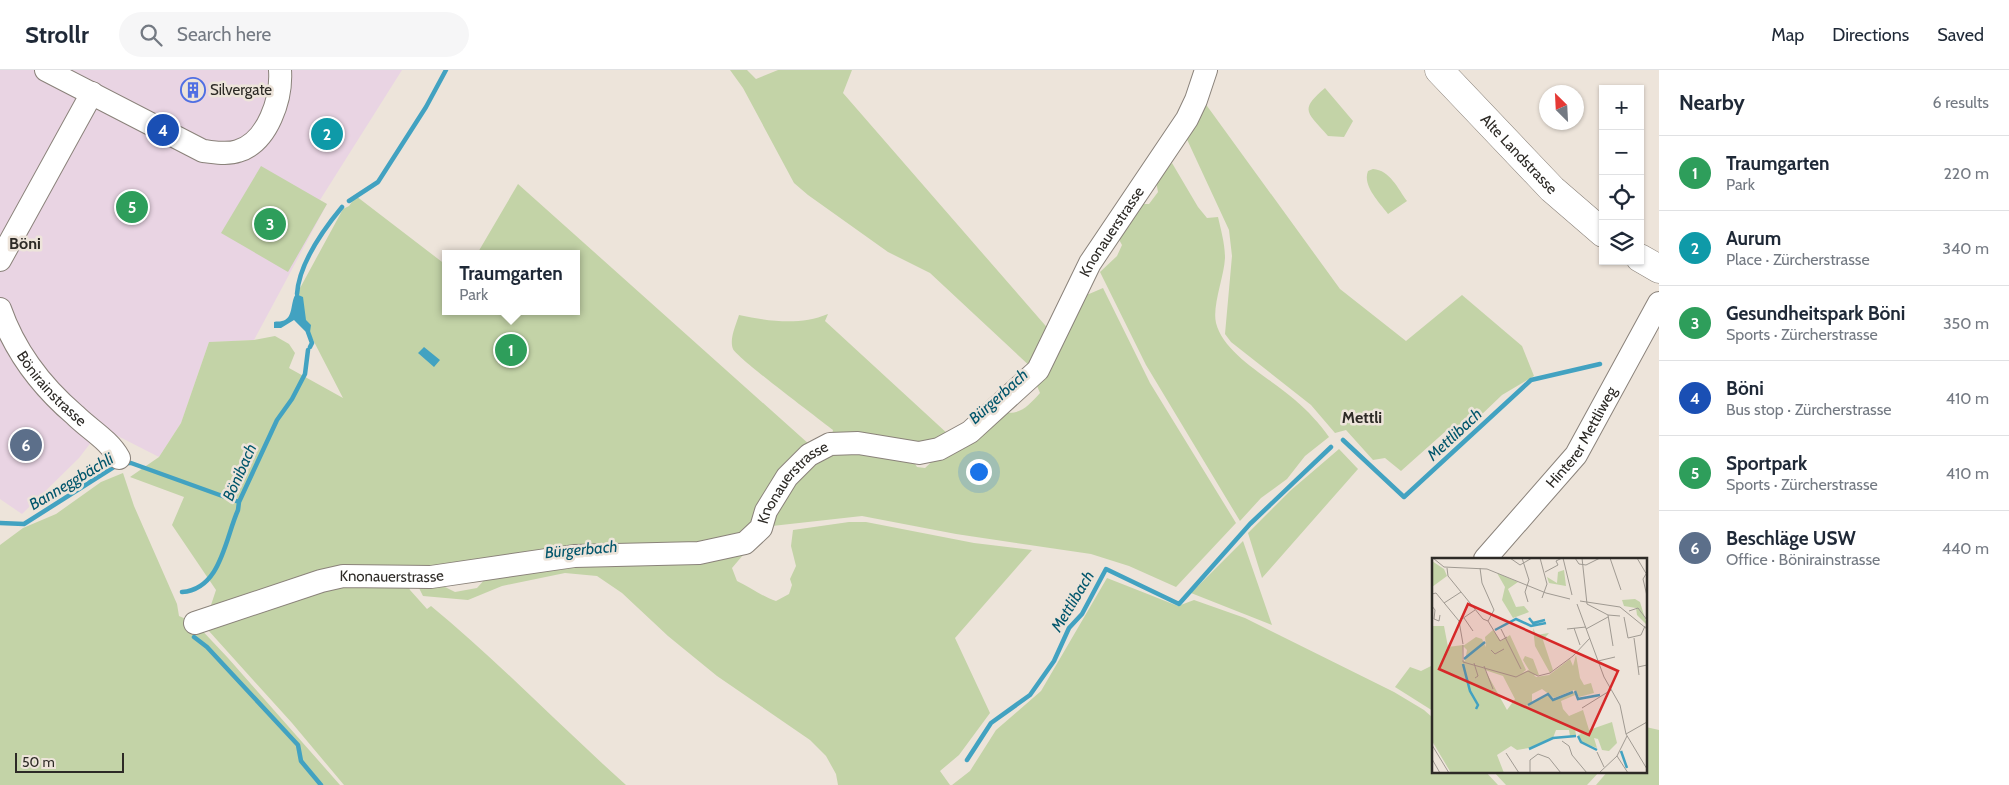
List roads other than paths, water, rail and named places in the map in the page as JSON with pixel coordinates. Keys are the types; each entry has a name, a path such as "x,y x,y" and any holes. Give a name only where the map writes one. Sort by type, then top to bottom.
{"main road":[{"name":"Alte Landstrasse","path":"1439,70 1552,189 1599,230"},
{"path":"1644,260 1659,269"}],"street":[{"path":"46,70 203,151 238,152 259,137 266,128 278,98 280,70"},
{"name":"Knonauerstrasse","path":"195,623 321,581 343,576 431,577 574,556 699,553 745,543 761,528 766,511 787,477 809,455 830,444 858,444 919,454 939,449 970,432 1038,370 1090,263 1187,119 1196,100 1206,70"},
{"path":"0,260 92,93"},
{"name":"Hinterer Mettliweg","path":"1487,558 1576,455 1593,428 1659,303"},
{"name":"Bönirainstrasse","path":"0,309 8,330 32,372 64,406 102,439 119,458"}],"water":[{"path":"296,294 303,297 306,320 311,325 310,332 306,332 294,320 281,328 274,328 274,322 286,320 288,317"},
{"path":"424,347 440,360 434,367 418,353"}],"waterway":[{"name":"Bönibach","path":"349,201 378,182 426,107 446,70"},
{"name":"Bönibach","path":"297,294 302,271 307,259 327,226 342,207"},
{"name":"Bönibach","path":"308,332 312,343 310,347"},
{"name":"Bönibach","path":"182,592 195,589 205,582 220,561 238,510 239,502 277,420 292,399 305,374 308,350"},
{"name":"Mettlibach","path":"1343,440 1404,497 1531,380 1600,364"},
{"name":"Mettlibach","path":"967,760 991,723 1030,695 1054,661 1069,628 1082,614 1106,569 1179,604 1250,524 1331,447"},
{"name":"Banneggbächli","path":"124,463 131,463 239,502"},
{"name":"Banneggbächli","path":"0,523 24,524 117,465"},
{"name":"Bönibach","path":"194,637 207,647 298,745 301,761 321,785"}],"place":[{"name":"Silvergate","path":"193,90"},
{"name":"Böni","path":"163,130"},
{"name":"Aurum","path":"327,134"},
{"name":"Sportpark","path":"132,207"},
{"name":"Gesundheitspark Böni","path":"270,224"},
{"name":"Traumgarten","path":"511,350"},
{"name":"Beschläge USW","path":"26,445"}],"district":[{"name":"Böni","path":"25,243"},
{"name":"Mettli","path":"1362,417"}],"water label":[{"name":"Bürgerbach","path":"998,396"},
{"name":"Bürgerbach","path":"581,549"}]}
